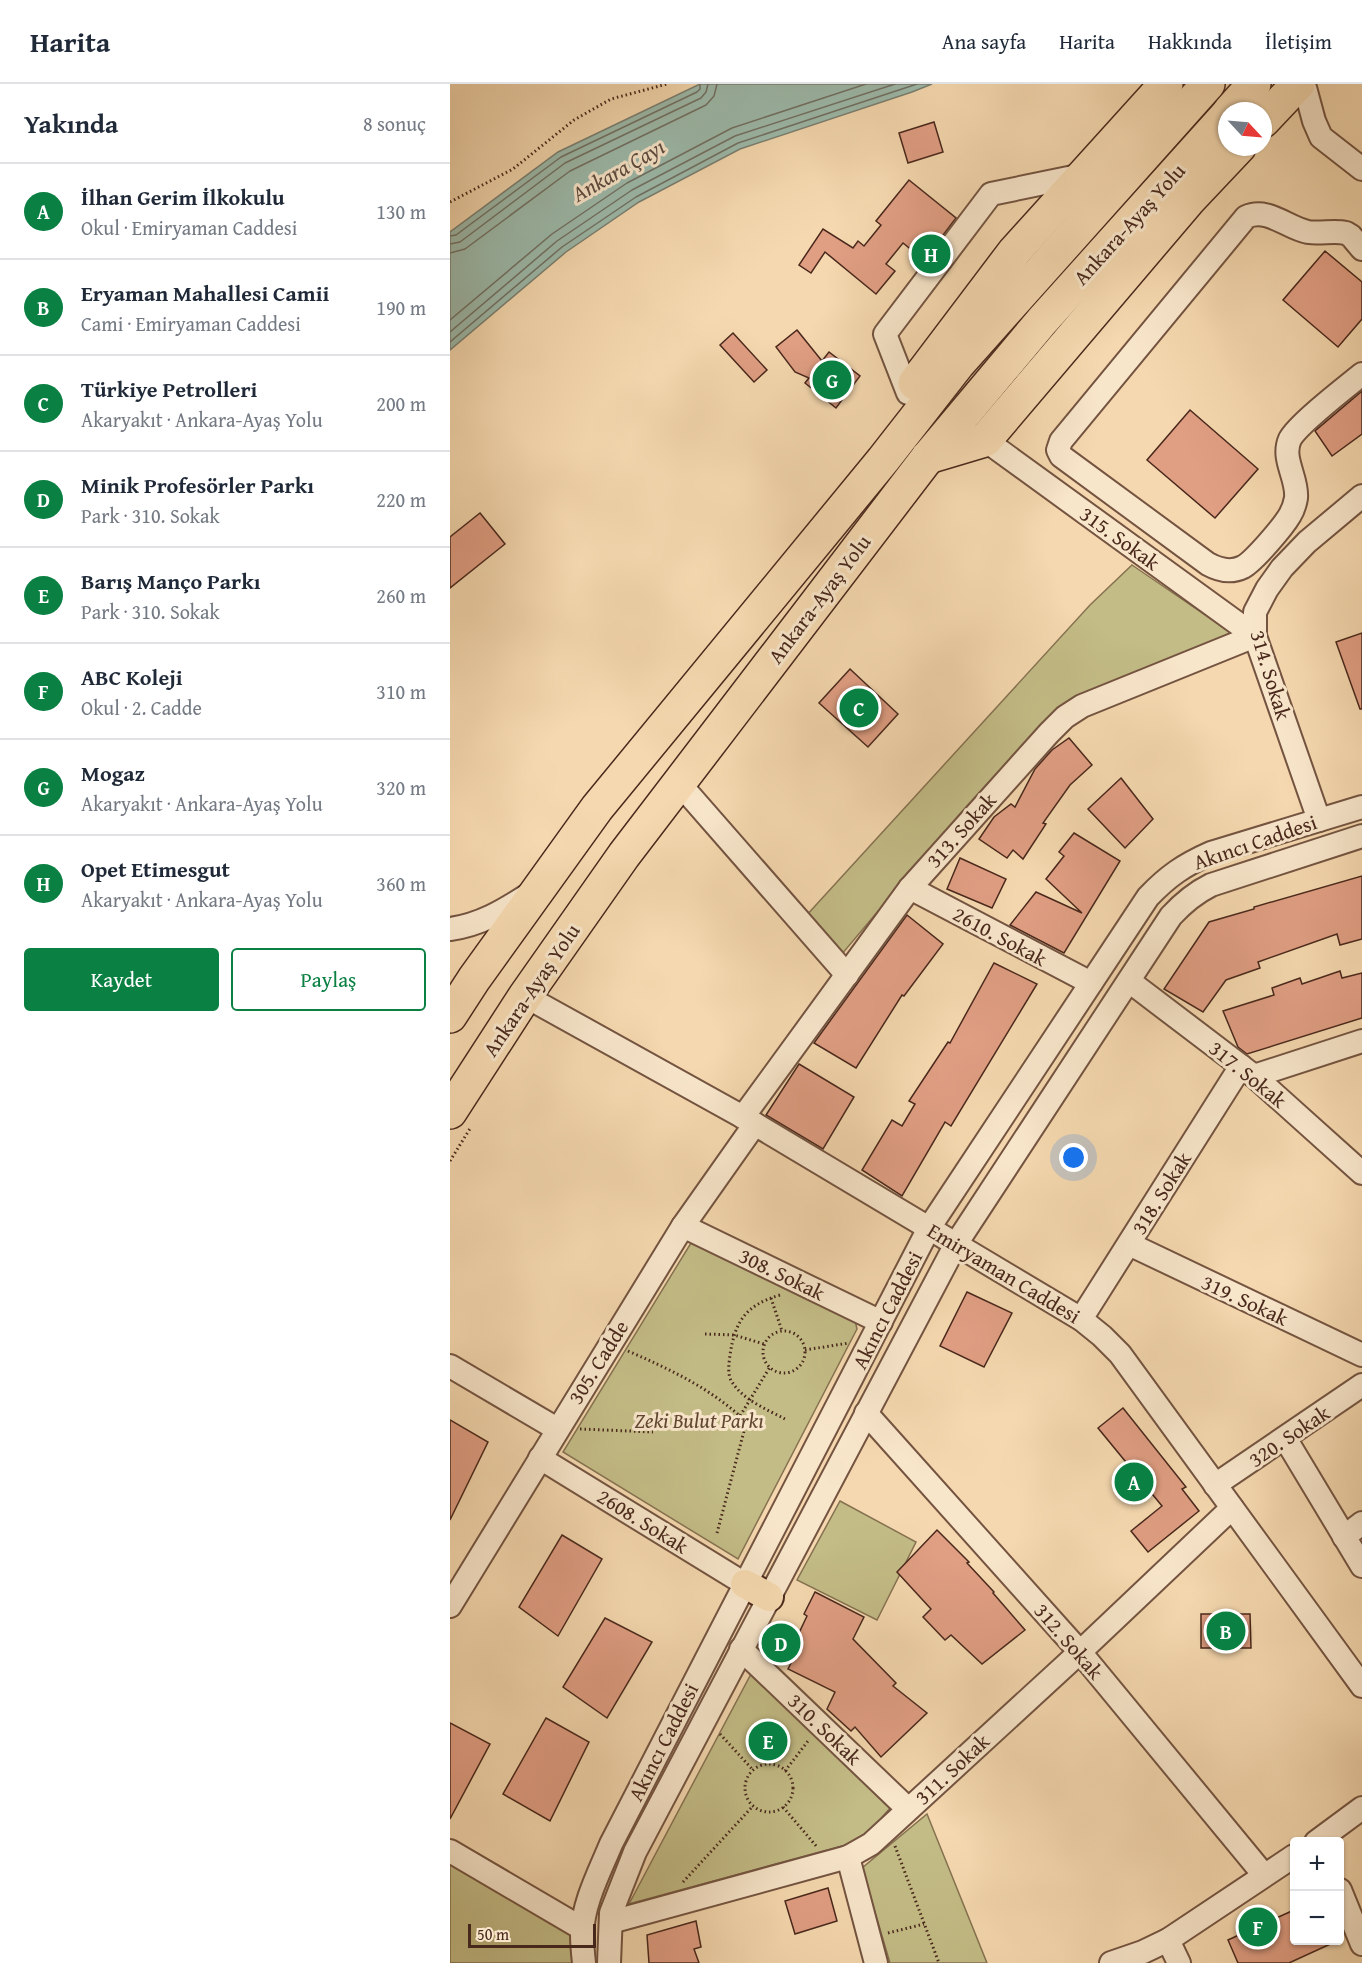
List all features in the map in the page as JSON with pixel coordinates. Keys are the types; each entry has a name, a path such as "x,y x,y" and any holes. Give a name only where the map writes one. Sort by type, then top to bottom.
{"highway":[{"path":"883,460 908,393 1014,252 1166,84"},
{"name":"Ankara-Ayaş Yolu","path":"450,1016 597,808 883,460 958,364 1208,84"},
{"path":"1238,102 1254,84"},
{"path":"1272,111 1298,84"},
{"name":"Ankara-Ayaş Yolu","path":"450,1112 525,996 624,855 928,457 1042,321 1218,124"},
{"path":"928,457 984,440 1188,201 1230,156"}],"street":[{"path":"1304,84 1321,137 1362,169"},
{"path":"908,393 885,334 992,194 1083,174"},
{"path":"1362,249 1346,233 1307,232 1289,226 1267,214 1253,214 1246,217 1061,441 1058,450 1061,456 1208,564 1221,570 1236,569 1243,567 1254,558 1286,521 1294,507 1296,489 1287,451 1295,431 1362,374"},
{"name":"315. Sokak","path":"984,440 1255,636"},
{"name":"314. Sokak","path":"1319,820 1255,636 1255,612 1267,589 1282,568 1307,542 1362,496"},
{"name":"313. Sokak","path":"749,1121 847,975 910,888 1065,717 1082,706 1255,636"},
{"path":"679,783 847,975"},
{"name":"Akıncı Caddesi","path":"609,1963 611,1913 635,1852 741,1649 757,1591 876,1331 929,1228 1148,897 1175,871 1211,854 1362,807"},
{"name":"Akıncı Caddesi","path":"584,1963 583,1929 586,1909 595,1880 611,1844 757,1591 866,1413 956,1244 1171,916 1196,892 1226,879 1362,836"},
{"path":"450,929 466,927 493,917 540,888"},
{"name":"2610. Sokak","path":"910,888 1091,983"},
{"name":"317. Sokak","path":"1129,981 1247,1071 1362,1173"},
{"name":"Emiryaman Caddesi","path":"525,996 749,1121 1081,1319 1102,1335 1120,1353 1360,1680"},
{"path":"1247,1071 1362,1041"},
{"name":"318. Sokak","path":"1081,1319 1129,1244 1247,1071"},
{"name":"305. Cadde","path":"450,1606 749,1121"},
{"name":"308. Sokak","path":"683,1226 876,1331"},
{"name":"319. Sokak","path":"1129,1244 1362,1355"},
{"path":"450,1366 558,1429"},
{"name":"320. Sokak","path":"1215,1485 1362,1385"},
{"name":"312. Sokak","path":"866,1413 1080,1652 1264,1875"},
{"path":"1285,1438 1353,1530 1362,1566"},
{"name":"2608. Sokak","path":"540,1458 757,1591"},
{"name":"311. Sokak","path":"610,1922 838,1859 871,1844 1080,1652 1232,1508"},
{"name":"310. Sokak","path":"741,1649 908,1809"},
{"path":"1323,1837 1362,1808"},
{"path":"450,1851 583,1929"},
{"path":"838,1859 869,1938 876,1963"},
{"path":"1111,1963 1168,1940 1290,1859"},
{"path":"1340,1891 1362,1944"},
{"path":"1168,1940 1179,1963"}],"path":[{"path":"450,202 513,168 574,120 611,99 667,84"},
{"path":"780,1295 748,1310 738,1323 728,1365 731,1381 750,1399 785,1419"},
{"path":"771,1298 782,1331"},
{"path":"782,1331 792,1332 802,1341 805,1350 803,1361 793,1370 780,1372 770,1367 763,1354 765,1344 771,1335 782,1331"},
{"path":"805,1350 876,1331"},
{"path":"705,1334 734,1335 765,1344"},
{"path":"610,1344 682,1376 721,1400 740,1416 744,1431 717,1533"},
{"path":"740,1416 770,1367"},
{"path":"558,1429 653,1432"},
{"path":"705,1718 753,1770"},
{"path":"785,1771 820,1725"},
{"path":"767,1764 775,1765 785,1771 791,1780 792,1787 789,1802 776,1811 768,1812 760,1811 753,1806 745,1792 745,1784 753,1770 767,1764"},
{"path":"682,1883 753,1806"},
{"path":"783,1807 838,1859"},
{"path":"888,1828 939,1963"},
{"path":"869,1938 924,1924"}],"green space":[{"path":"1132,565 1233,634 1080,696 1026,741 959,815 842,954 805,917 1090,605"},
{"name":"Zeki Bulut Parkı","path":"691,1243 854,1316 857,1329 738,1559 563,1452"},
{"path":"840,1501 916,1542 877,1620 797,1580"},
{"path":"751,1674 891,1807 861,1841 629,1904"},
{"path":"927,1814 987,1963 890,1963 862,1868"},
{"path":"450,1851 583,1929 589,1963 450,1963"}],"water":[{"name":"Ankara Çayı","path":"700,84 932,84 740,149 639,202 566,252 450,350 450,232 558,152"}],"building":[{"path":"934,122 943,152 908,163 899,133"},
{"path":"909,180 956,218 924,260 903,243 886,264 895,271 876,294 825,252 811,273 799,265 823,229 853,248 858,241 864,246 881,225 876,221"},
{"path":"1325,251 1362,282 1362,319 1338,347 1283,300"},
{"path":"797,330 822,361 829,352 860,376 836,408 805,383 809,378 795,372 776,347"},
{"path":"733,333 767,370 754,382 720,345"},
{"path":"1362,391 1362,434 1332,456 1315,431"},
{"path":"1190,410 1258,469 1215,518 1147,460"},
{"path":"480,513 505,544 450,588 450,537"},
{"path":"1362,633 1362,709 1360,709 1336,642"},
{"path":"850,669 898,714 868,747 819,703"},
{"path":"1069,738 1092,765 1070,785 1043,823 1046,824 1023,859 1013,850 1007,858 979,839 994,817 1011,804 1015,807 1035,769 1052,750"},
{"path":"1121,778 1153,819 1125,848 1088,809"},
{"path":"1074,833 1120,861 1064,953 1010,925 1036,892 1082,913 1046,879 1064,856 1059,852"},
{"path":"960,858 1006,879 992,908 947,889"},
{"path":"1362,876 1362,939 1340,945 1337,934 1258,962 1260,968 1226,980 1203,1012 1164,989 1209,922"},
{"path":"907,915 943,944 904,996 902,995 856,1068 814,1043"},
{"path":"994,963 1037,984 951,1126 945,1122 902,1196 862,1170 892,1120 902,1126 915,1104 909,1101 948,1042 950,1043"},
{"path":"1340,971 1342,978 1362,973 1362,1018 1247,1054 1238,1047 1223,1011 1274,995 1272,988 1300,978 1302,984"},
{"path":"799,1064 854,1097 823,1149 766,1115"},
{"path":"967,1292 1012,1313 984,1367 940,1346"},
{"path":"1123,1408 1186,1487 1182,1489 1199,1511 1148,1552 1131,1531 1162,1506 1098,1428"},
{"path":"450,1420 488,1442 450,1520"},
{"path":"937,1530 969,1562 967,1563 1025,1630 982,1664 951,1635 945,1640 923,1617 931,1609 897,1572"},
{"path":"562,1535 602,1559 558,1636 519,1607"},
{"path":"815,1592 864,1617 853,1639 896,1683 893,1686 927,1713 881,1757 855,1727 851,1731 827,1709 835,1692 788,1669 793,1659 788,1656 807,1616 804,1614"},
{"path":"1201,1614 1250,1614 1251,1648 1201,1648"},
{"path":"605,1618 652,1642 607,1718 563,1687"},
{"path":"546,1718 589,1742 550,1821 503,1794"},
{"path":"450,1723 490,1744 450,1819"},
{"path":"828,1888 837,1921 795,1934 785,1901"},
{"path":"1290,1912 1290,1945 1328,1945 1289,1963 1238,1963 1228,1940"},
{"path":"696,1921 701,1947 694,1949 699,1963 649,1963 647,1935"}],"place":[{"name":"Opet Etimesgut","path":"931,254"},
{"name":"Mogaz","path":"832,380"},
{"name":"Türkiye Petrolleri","path":"859,708"},
{"name":"İlhan Gerim İlkokulu","path":"1134,1482"},
{"name":"Eryaman Mahallesi Camii","path":"1226,1631"},
{"name":"Minik Profesörler Parkı","path":"781,1643"},
{"name":"Barış Manço Parkı","path":"768,1741"},
{"name":"ABC Koleji","path":"1258,1927"}]}
